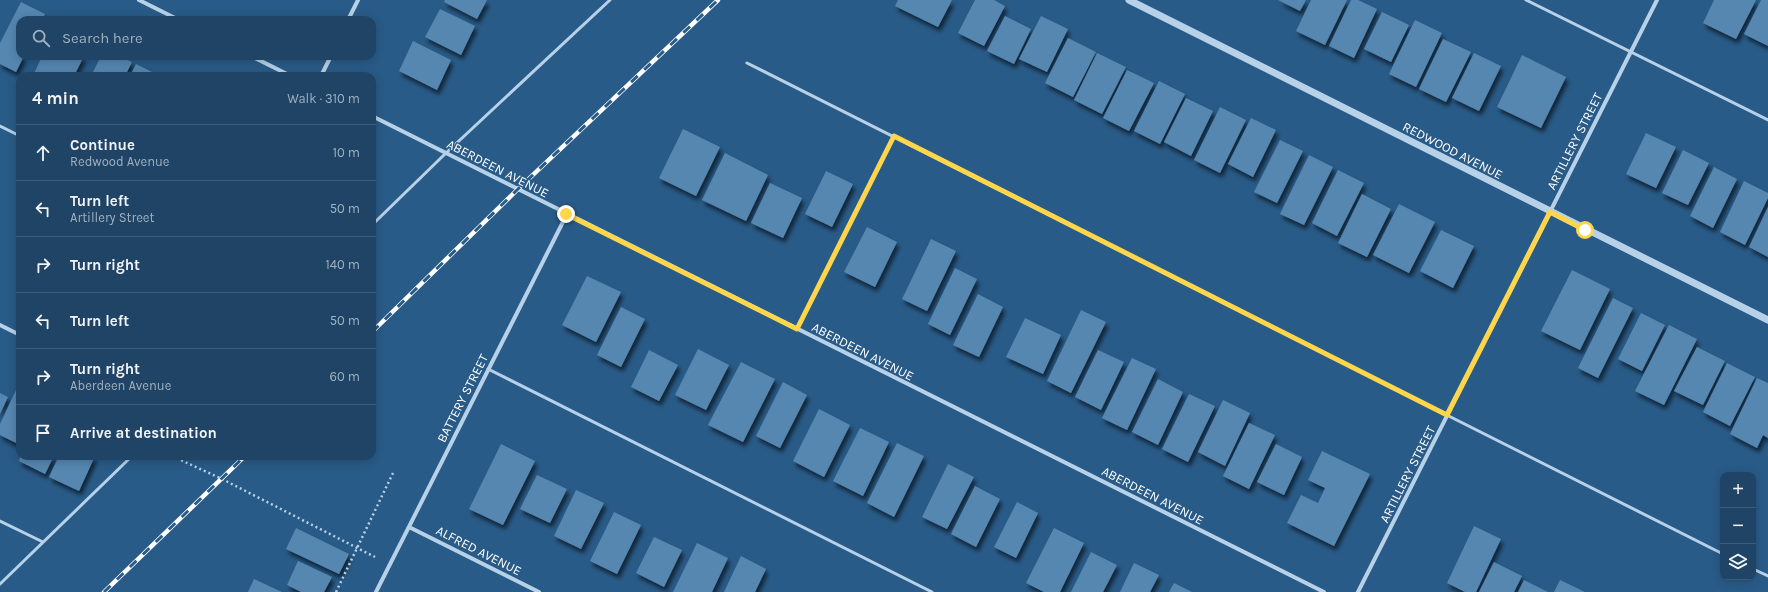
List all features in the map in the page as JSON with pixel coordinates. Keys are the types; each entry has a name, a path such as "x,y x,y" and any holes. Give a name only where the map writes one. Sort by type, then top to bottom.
{"street":[{"path":"139,0 171,16"},
{"path":"350,16 358,0"},
{"name":"REDWOOD AVENUE","path":"1129,0 1768,320"},
{"name":"ARTILLERY STREET","path":"1358,592 1657,0"},
{"path":"259,60 283,72"},
{"path":"323,72 329,60"},
{"name":"ABERDEEN AVENUE","path":"376,118 1324,592"},
{"name":"BATTERY STREET","path":"376,592 566,214"},
{"path":"0,326 16,334"},
{"name":"ALFRED AVENUE","path":"409,527 539,592"}],"lane":[{"path":"376,222 446,153 610,0"},
{"path":"1526,0 1768,120"},
{"path":"747,63 1720,552"},
{"path":"0,126 16,134"},
{"path":"797,329 894,136"},
{"path":"488,369 932,592"},
{"path":"0,584 128,460"},
{"path":"0,521 42,542"},
{"path":"1756,570 1768,576"}],"path":[{"path":"181,460 222,479 389,564"},
{"path":"336,592 393,473"}],"building":[{"path":"445,0 487,0 477,19 444,2"},
{"path":"898,0 952,0 938,27 895,6"},
{"path":"975,0 994,0 1005,6 984,46 958,33"},
{"path":"1278,0 1306,0 1300,11"},
{"path":"1311,0 1347,0 1325,45 1296,31"},
{"path":"1351,0 1358,0 1377,9 1354,58 1329,46"},
{"path":"1714,0 1756,0 1736,39 1703,23"},
{"path":"1761,0 1768,0 1768,46 1744,34"},
{"path":"21,2 45,14 44,16 16,16 16,60 22,60 16,72 0,64 0,43"},
{"path":"440,9 475,26 461,55 425,37"},
{"path":"1382,12 1409,25 1391,62 1364,49"},
{"path":"1005,16 1031,29 1014,64 987,51"},
{"path":"1041,16 1068,29 1047,72 1019,59"},
{"path":"1415,20 1442,33 1416,87 1389,74"},
{"path":"1068,38 1096,52 1073,97 1045,83"},
{"path":"1443,39 1471,52 1446,102 1419,89"},
{"path":"413,41 451,60 437,90 399,71"},
{"path":"1097,53 1126,67 1102,114 1074,100"},
{"path":"1474,53 1501,66 1479,111 1452,98"},
{"path":"1522,55 1566,77 1541,128 1497,107"},
{"path":"40,60 82,60 76,72 35,72"},
{"path":"99,60 127,60 132,62 127,72 93,72"},
{"path":"136,64 152,72 132,72"},
{"path":"1127,70 1154,83 1129,131 1103,118"},
{"path":"1159,81 1185,94 1160,144 1134,131"},
{"path":"1186,98 1213,111 1191,156 1164,142"},
{"path":"1220,107 1246,120 1220,173 1194,160"},
{"path":"1251,118 1276,130 1253,177 1228,164"},
{"path":"683,129 720,147 696,196 659,178"},
{"path":"1646,133 1676,147 1656,188 1626,174"},
{"path":"1280,140 1303,151 1277,203 1254,192"},
{"path":"1683,150 1709,163 1688,205 1662,193"},
{"path":"725,153 768,175 746,221 702,200"},
{"path":"1309,155 1333,167 1304,225 1280,214"},
{"path":"1714,167 1737,179 1713,228 1690,216"},
{"path":"1338,170 1364,183 1337,236 1312,223"},
{"path":"826,171 853,184 832,227 805,214"},
{"path":"1744,181 1768,193 1768,198 1745,245 1720,232"},
{"path":"770,183 802,198 783,238 751,223"},
{"path":"1362,194 1391,209 1367,257 1338,243"},
{"path":"1399,204 1435,222 1409,273 1373,255"},
{"path":"1768,207 1768,257 1749,247"},
{"path":"867,227 897,242 875,287 844,272"},
{"path":"1441,230 1474,246 1453,288 1420,271"},
{"path":"931,239 956,251 927,311 902,299"},
{"path":"955,268 977,279 950,335 928,324"},
{"path":"1572,270 1610,289 1580,350 1541,331"},
{"path":"587,276 621,292 596,342 562,325"},
{"path":"978,294 1003,307 979,357 953,345"},
{"path":"1613,298 1633,308 1598,378 1578,368"},
{"path":"621,307 645,319 621,367 597,355"},
{"path":"1081,310 1106,322 1071,393 1047,381"},
{"path":"1641,313 1665,325 1642,371 1618,359"},
{"path":"1025,318 1061,335 1043,374 1006,357"},
{"path":"1669,325 1697,339 1664,405 1635,391"},
{"path":"1697,347 1725,361 1703,405 1674,391"},
{"path":"698,349 729,365 706,410 675,395"},
{"path":"649,350 678,365 659,401 631,387"},
{"path":"1098,350 1124,362 1101,410 1075,397"},
{"path":"1132,358 1156,369 1127,430 1102,418"},
{"path":"741,362 775,379 743,442 708,425"},
{"path":"1727,363 1755,377 1730,426 1703,412"},
{"path":"1757,378 1768,383 1768,438 1763,435 1757,448 1730,434"},
{"path":"1158,379 1183,392 1158,445 1132,432"},
{"path":"783,382 807,395 780,448 756,436"},
{"path":"16,390 16,443 0,435 0,424"},
{"path":"0,393 8,397 0,414"},
{"path":"1189,394 1215,406 1188,462 1162,449"},
{"path":"1223,400 1250,413 1225,466 1198,452"},
{"path":"819,409 850,425 824,477 793,461"},
{"path":"1249,423 1275,435 1249,489 1223,476"},
{"path":"860,428 889,442 863,496 833,481"},
{"path":"897,443 924,456 894,517 867,503"},
{"path":"501,444 535,461 503,525 469,509"},
{"path":"1276,444 1302,457 1284,495 1257,482"},
{"path":"1322,451 1370,474 1334,546 1287,523 1301,495 1318,503 1325,488 1308,480"},
{"path":"19,460 52,460 45,474"},
{"path":"57,460 93,460 79,491 49,477"},
{"path":"948,464 974,477 947,529 922,517"},
{"path":"537,475 567,489 550,523 520,509"},
{"path":"975,486 1000,499 976,547 951,534"},
{"path":"576,490 604,503 581,549 554,536"},
{"path":"1017,502 1038,513 1016,558 994,547"},
{"path":"614,512 641,525 617,574 590,561"},
{"path":"1474,526 1501,539 1476,592 1465,592 1447,583"},
{"path":"296,528 349,554 339,574 286,549"},
{"path":"1054,528 1084,543 1060,592 1044,592 1026,583"},
{"path":"654,537 682,550 664,587 636,573"},
{"path":"697,543 728,558 712,592 673,592"},
{"path":"1091,552 1117,565 1103,592 1071,592"},
{"path":"741,556 766,569 755,592 724,592"},
{"path":"298,561 332,577 324,592 301,592 287,585"},
{"path":"1494,562 1522,576 1514,592 1479,592"},
{"path":"1134,563 1159,575 1150,592 1120,592"},
{"path":"254,579 282,592 248,592"},
{"path":"1524,580 1548,592 1518,592"},
{"path":"1560,580 1585,592 1554,592"},
{"path":"1174,583 1192,592 1169,592"}],"railway":[{"path":"376,328 518,189 718,0"},
{"path":"104,592 241,460"}],"route":[{"path":"566,214 797,329 894,136 1447,415 1550,212 1585,230"}]}
